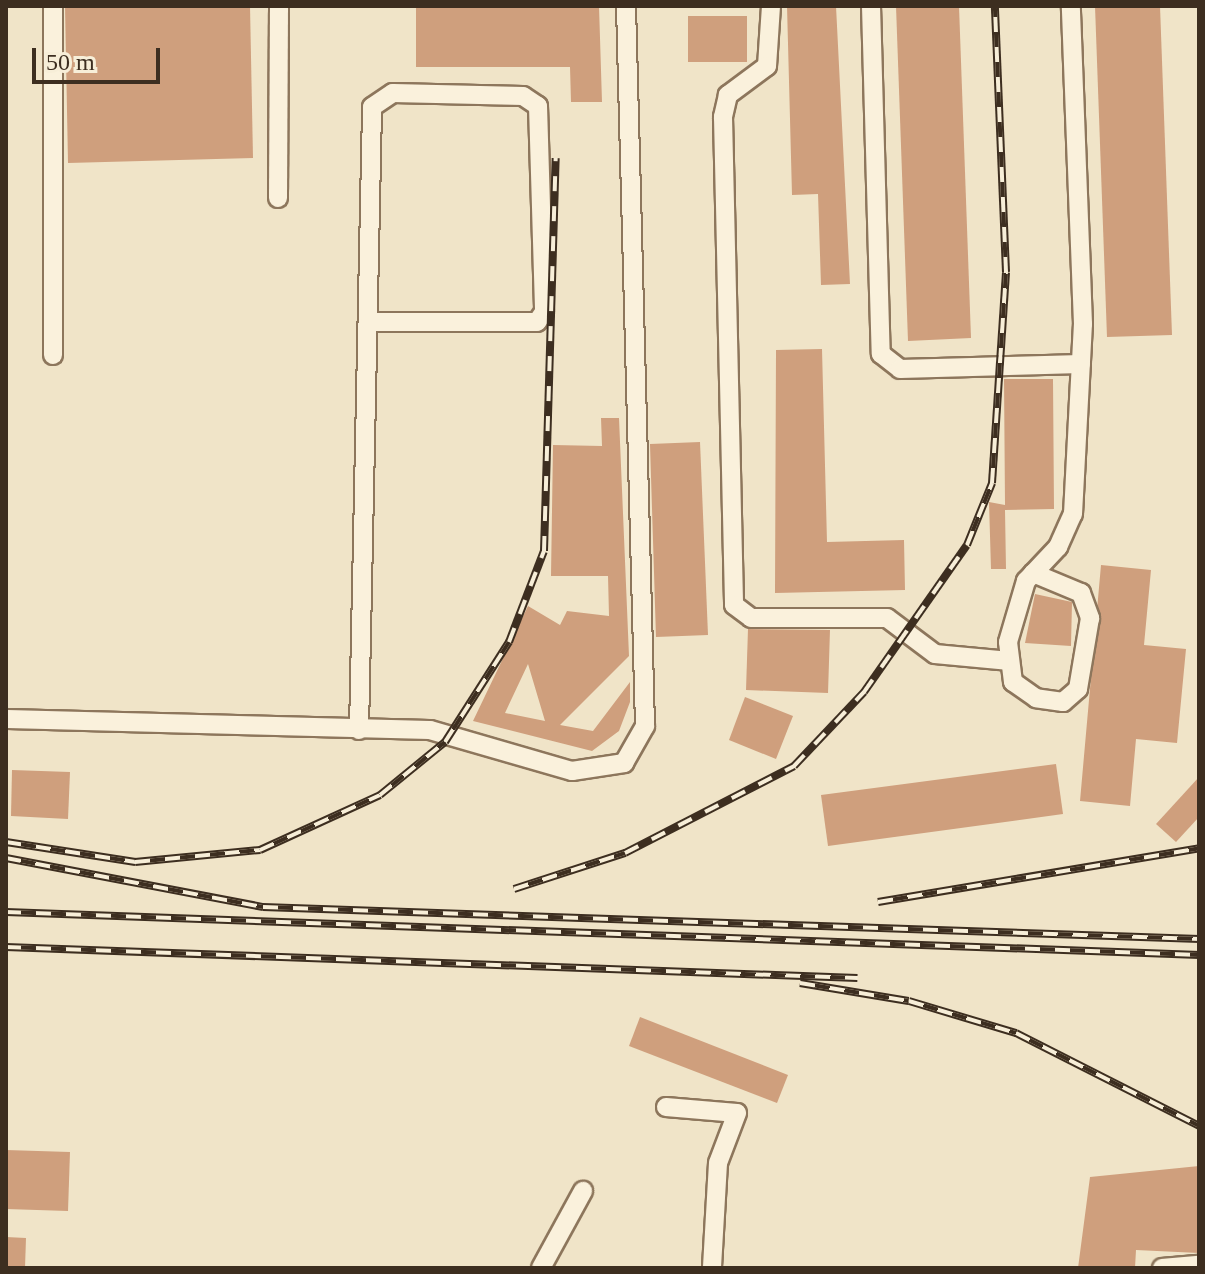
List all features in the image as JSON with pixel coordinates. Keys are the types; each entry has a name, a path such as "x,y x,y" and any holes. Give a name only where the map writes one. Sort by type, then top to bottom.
{"lane":[{"path":"53,6 53,355"},
{"path":"278,198 279,6"},
{"path":"6,719 359,730 476,738 572,771 624,763 639,744 645,726 626,6"},
{"path":"771,6 767,66 728,95 723,117 734,605 751,618 887,618 935,654 1010,661"},
{"path":"871,6 881,354 900,369 1081,364"},
{"path":"1033,573 1081,593 1090,618 1078,689 1063,702 1036,698 1013,682 1008,642 1033,573 1058,547 1073,514 1081,364 1071,6"},
{"path":"359,730 370,322 372,107 393,93 523,96 538,106 544,312 537,322 370,322"},
{"path":"666,1107 737,1113 718,1163 712,1268"},
{"path":"541,1268 583,1191"},
{"path":"1162,1268 1199,1265"}],"building":[{"path":"65,6 250,6 253,158 68,163"},
{"path":"416,6 599,6 602,102 571,102 570,67 416,67"},
{"path":"787,6 836,6 850,284 821,285 818,194 792,195"},
{"path":"896,6 959,6 971,338 908,341"},
{"path":"1095,6 1160,6 1172,335 1107,337"},
{"path":"688,16 747,16 747,62 688,62"},
{"path":"822,349 827,542 904,540 905,590 775,593 776,350"},
{"path":"1004,379 1053,379 1054,509 1005,510 1006,569 991,569 989,502 1005,505"},
{"path":"601,418 619,418 629,656 560,725 593,731 630,682 630,702 619,731 592,751 473,721 528,606 560,625 567,611 609,616 608,576 551,576 553,445 602,446","holes":["528,664 545,721 505,713"]},
{"path":"700,442 708,635 656,637 650,444"},
{"path":"1101,565 1151,570 1144,645 1186,649 1177,743 1136,739 1130,806 1080,801"},
{"path":"1035,594 1072,602 1071,646 1025,643"},
{"path":"748,629 830,630 828,693 746,690"},
{"path":"745,697 793,716 776,759 729,740"},
{"path":"1056,764 1063,814 828,846 821,795"},
{"path":"12,770 70,772 68,819 11,816"},
{"path":"1199,777 1199,817 1176,842 1156,824"},
{"path":"640,1017 788,1075 777,1103 629,1046"},
{"path":"6,1150 70,1152 68,1211 6,1209"},
{"path":"1199,1166 1199,1253 1136,1250 1135,1268 1078,1268 1090,1177"},
{"path":"6,1237 26,1238 25,1268 6,1268"}],"railway":[{"path":"514,889 625,853 794,766 864,692 967,545 992,483 1006,272 995,6"},
{"path":"6,842 135,862 260,850 380,795 445,742 509,642 544,551 556,158"},
{"path":"878,902 1199,848"},
{"path":"6,858 263,907 1199,939"},
{"path":"6,912 1199,955"},
{"path":"6,947 857,978"},
{"path":"800,983 909,1001 1016,1033 1199,1126"}]}
